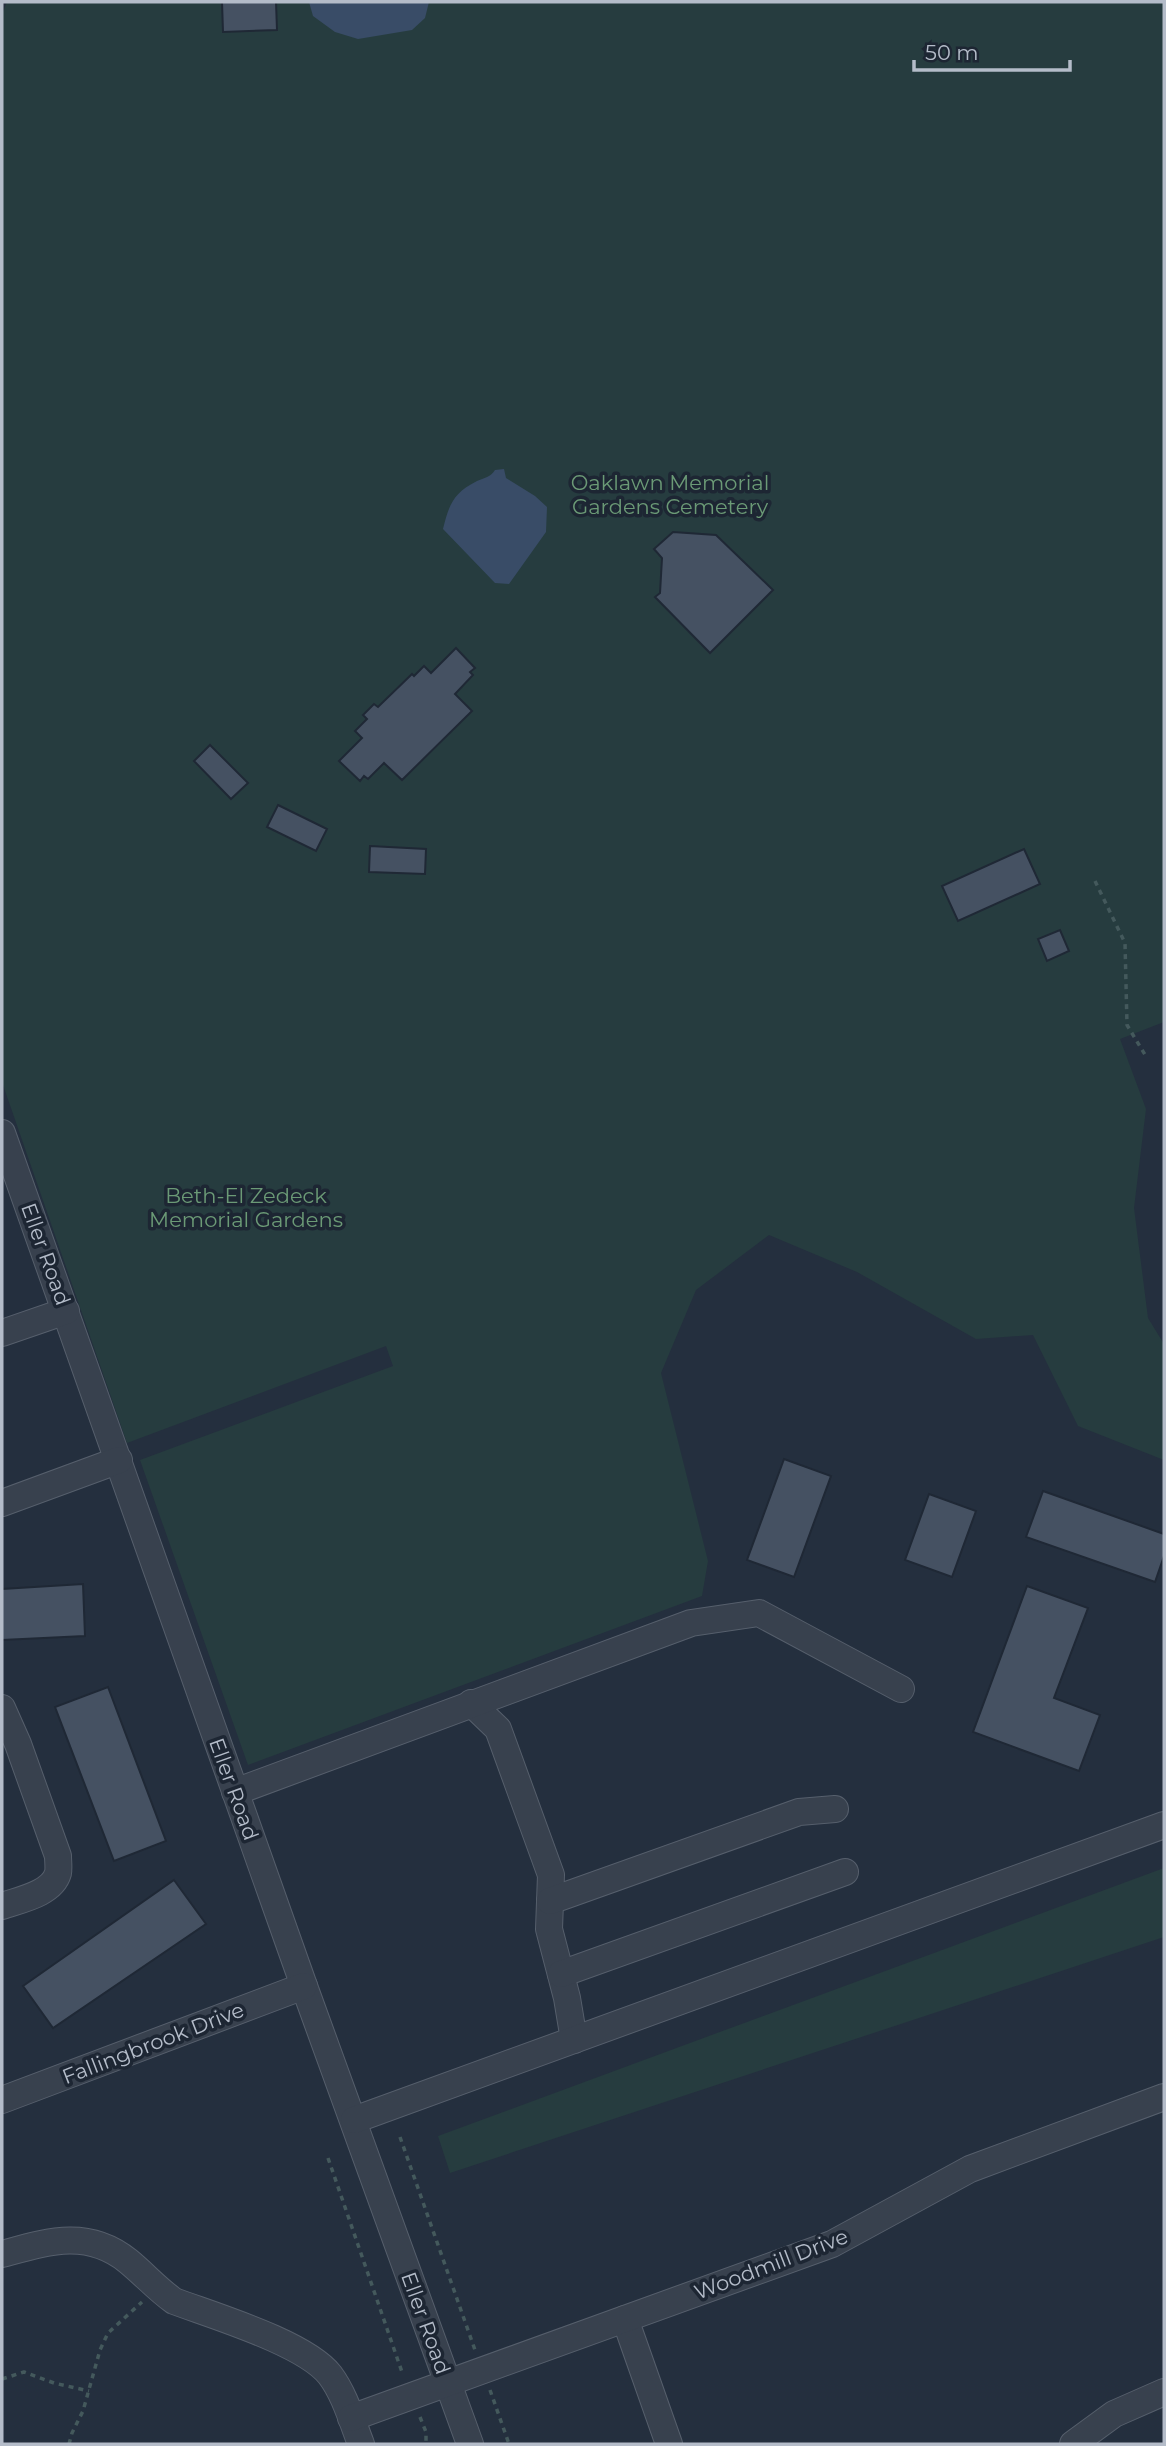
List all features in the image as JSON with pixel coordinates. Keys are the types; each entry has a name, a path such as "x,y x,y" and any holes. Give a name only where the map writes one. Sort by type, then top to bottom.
{"street":[{"name":"Eller Road","path":"3,1142 66,1311 304,1986 470,2444"},
{"path":"2,1333 66,1311"},
{"path":"2,1503 118,1460"},
{"path":"235,1792 691,1623 759,1613 901,1689"},
{"path":"471,1703 498,1730 551,1875 550,1928 574,2040"},
{"path":"2,1708 10,1747 58,1856 58,1873 50,1885 2,1906"},
{"path":"550,1900 799,1812 835,1809"},
{"path":"354,2120 1164,1825"},
{"path":"561,1974 845,1872"},
{"name":"Fallingbrook Drive","path":"2,2100 304,1986"},
{"name":"Woodmill Drive","path":"351,2418 832,2244 970,2169 1164,2096"},
{"path":"2,2254 60,2240 83,2241 106,2248 127,2260 174,2301 302,2351 329,2374 340,2391 360,2444"},
{"path":"625,2319 669,2444"},
{"path":"1073,2444 1114,2414 1164,2392"}],"path":[{"path":"1095,881 1125,943 1127,1025 1147,1058"},
{"path":"400,2137 470,2337"},
{"path":"328,2158 401,2372"},
{"path":"69,2444 108,2333 156,2288"},
{"path":"2,2379 24,2372 54,2384 89,2391"},
{"path":"497,2410 509,2444"},
{"path":"426,2432 426,2444"}],"green space":[{"name":"Oaklawn Memorial Gardens Cemetery","path":"7,2 1164,2 1164,1022 1120,1039 1146,1109 1134,1208 1148,1318 1164,1344 1164,1460 1078,1426 1033,1335 976,1339 857,1272 769,1235 696,1290 661,1373 708,1561 702,1596 248,1765 140,1460 393,1366 386,1346 127,1443 2,1082 2,14"},
{"path":"1164,1868 1164,1937 450,2173 438,2136"}],"water":[{"path":"309,2 429,2 425,18 412,30 358,39 335,32 313,16"},
{"path":"504,469 506,478 547,507 546,532 509,584 495,583 443,529 450,506 462,490 495,470"}],"building":[{"path":"222,2 276,2 277,30 223,32"},
{"path":"673,532 716,535 773,590 710,653 655,597 660,593 662,558 654,549"},
{"path":"456,648 475,668 470,672 473,675 455,694 472,711 402,780 384,763 368,779 364,776 360,781 339,761 362,738 355,731 367,719 363,715 374,704 378,707 424,666 431,673"},
{"path":"210,745 248,783 231,799 194,761"},
{"path":"278,805 327,829 316,851 267,827"},
{"path":"370,846 426,849 425,874 369,872"},
{"path":"1024,849 1040,884 958,921 942,886"},
{"path":"1060,930 1069,951 1047,961 1038,939"},
{"path":"784,1459 831,1476 794,1577 747,1560"},
{"path":"1043,1491 1164,1534 1164,1556 1155,1582 1026,1537"},
{"path":"929,1494 976,1511 952,1577 905,1560"},
{"path":"83,1584 85,1636 2,1640 2,1589"},
{"path":"1027,1586 1088,1608 1054,1698 1100,1715 1079,1771 973,1732"},
{"path":"108,1687 166,1841 114,1861 55,1707"},
{"path":"174,1880 206,1924 53,2028 23,1986"}],"park label":[{"name":"Beth-El Zedeck Memorial Gardens","path":"246,1207"}]}
